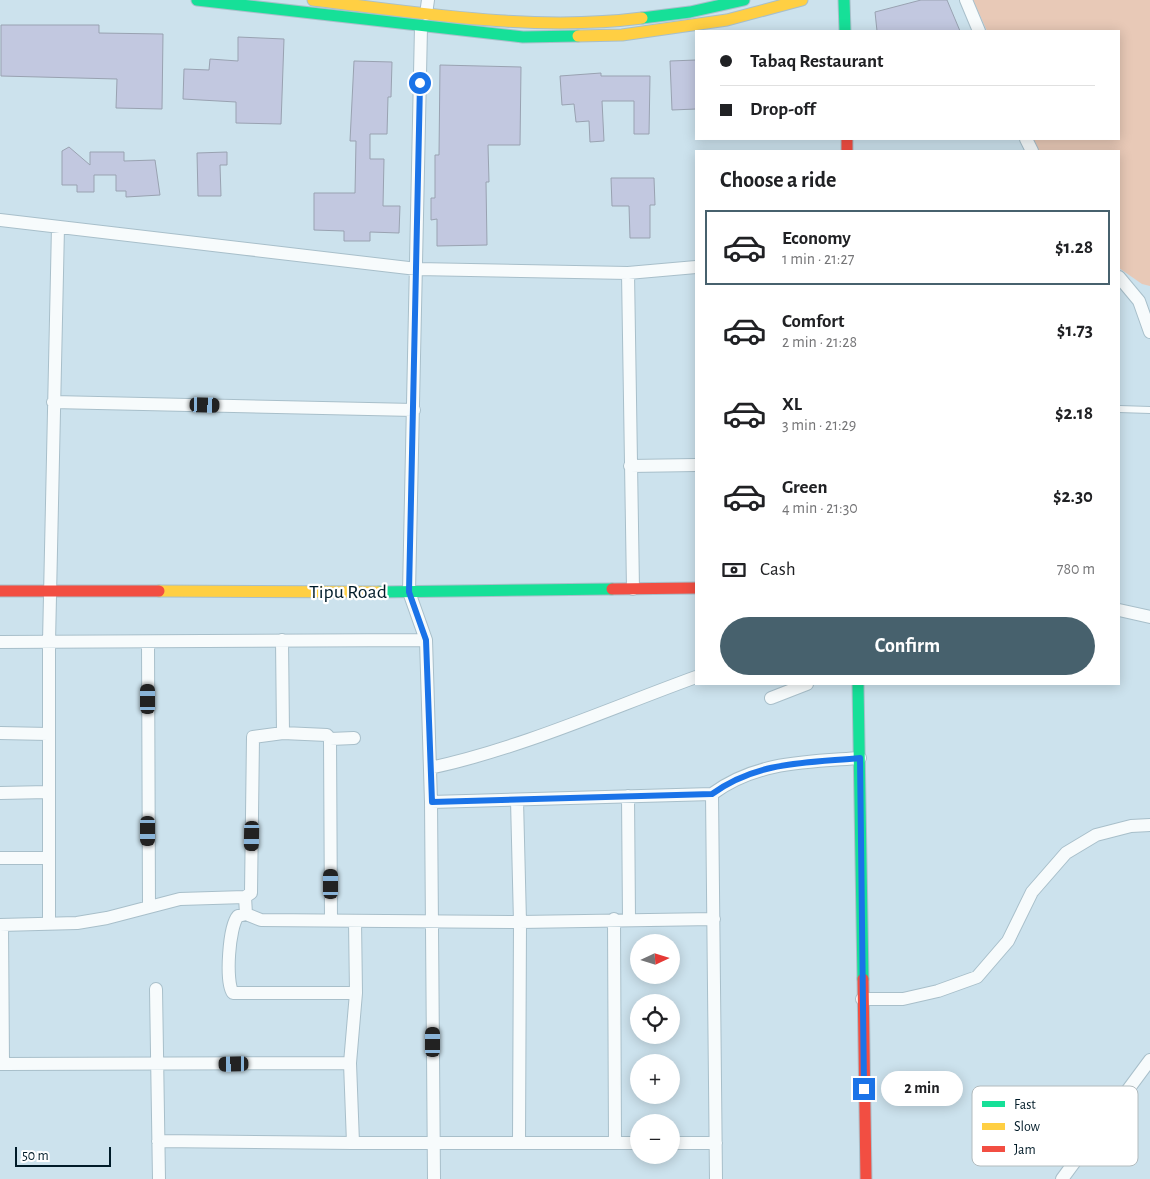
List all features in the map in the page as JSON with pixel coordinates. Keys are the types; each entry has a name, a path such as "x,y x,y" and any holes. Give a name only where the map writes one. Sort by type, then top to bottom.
{"street":[{"path":"197,0 421,27 523,36 622,34 727,20 802,0"},
{"path":"313,0 426,14 516,22 615,21 722,6 744,0"},
{"path":"426,14 428,0"},
{"path":"844,0 845,30"},
{"path":"966,0 979,30"},
{"path":"421,27 414,410 409,510 409,592 426,640 432,802 434,1179"},
{"path":"0,220 417,269 628,273 695,267"},
{"path":"50,923 48,792 49,642 58,227"},
{"path":"628,273 632,589"},
{"path":"1120,279 1144,301 1150,332"},
{"path":"53,402 414,410"},
{"path":"630,466 695,465"},
{"name":"Tipu Road","path":"0,591 409,592 695,588"},
{"path":"1120,610 1150,617"},
{"path":"282,640 283,733"},
{"path":"0,642 426,640"},
{"path":"148,642 148,907"},
{"path":"430,768 465,761 537,737 695,677"},
{"path":"771,698 804,685"},
{"path":"858,685 866,1179"},
{"path":"0,733 48,734"},
{"path":"350,1063 1,1064 1,925 84,922 180,899 245,897 251,893 253,737 283,733 321,734 330,739 354,738"},
{"path":"330,739 331,920"},
{"path":"432,802 712,794 730,780 757,770 792,764 860,758"},
{"path":"0,793 48,792"},
{"path":"712,794 716,1179"},
{"path":"628,796 629,919"},
{"path":"517,800 520,922 520,1142"},
{"path":"862,999 903,999 977,977 1008,941 1032,892 1066,853 1096,835 1131,826 1150,825"},
{"path":"0,858 49,858"},
{"path":"245,897 246,914"},
{"path":"356,993 233,993 230,990 232,928 238,916 246,914 261,920 432,922 714,918"},
{"path":"614,919 615,1143"},
{"path":"353,1143 350,1063 356,993 355,921"},
{"path":"156,989 159,1179"},
{"path":"1131,1086 1150,1060"},
{"path":"158,1141 630,1143"},
{"path":"680,1142 716,1142"},
{"path":"1062,1179 1072,1166"}],"lane":[{"path":"1120,409 1150,410"}],"shaded area":[{"path":"973,0 1150,0 1150,286 1142,284 1120,269 1120,150 1038,150 1033,140 1120,140 1120,30 987,30"}],"building":[{"path":"921,0 947,0 960,30 877,30 875,12"},
{"path":"1,25 99,25 99,33 163,34 162,109 116,108 117,79 1,76"},
{"path":"238,37 284,39 281,124 236,123 236,102 183,99 184,69 209,70 210,59 238,61"},
{"path":"695,60 695,109 672,110 670,61"},
{"path":"354,61 392,62 391,97 388,97 387,134 370,134 370,159 384,159 383,206 400,206 399,233 370,232 370,241 344,241 344,231 314,230 314,193 355,193 356,141 350,141"},
{"path":"440,65 521,67 520,145 488,145 489,182 486,182 487,245 437,246 437,219 431,220 431,198 435,198 435,155 439,155"},
{"path":"601,73 601,76 650,76 649,134 634,134 634,101 602,101 604,141 590,142 589,121 576,122 574,104 562,105 560,76"},
{"path":"69,147 90,165 90,152 124,152 124,161 155,160 160,195 126,197 126,191 116,191 116,175 94,175 94,192 77,192 77,185 62,185 62,151"},
{"path":"227,152 227,165 220,165 221,196 198,196 197,153"},
{"path":"611,178 654,178 655,205 650,205 650,238 630,238 629,206 612,206"}],"traffic: fast":[{"path":"197,0 523,37 578,36"},
{"path":"642,18 690,12 744,0"},
{"path":"844,0 845,30"},
{"path":"379,592 612,589"},
{"path":"858,685 863,979"}],"traffic: slow":[{"path":"313,0 436,15 519,22 601,22 642,18"},
{"path":"578,36 622,35 727,20 802,0"},
{"path":"159,591 379,592"}],"traffic: jam":[{"path":"847,140 847,150"},
{"path":"612,589 695,588"},
{"path":"0,591 159,591"},
{"path":"863,979 866,1179"}],"route":[{"path":"420,83 414,410 409,510 409,592 426,640 432,802 712,794 730,780 757,770 792,764 860,758 864,1089"}]}
